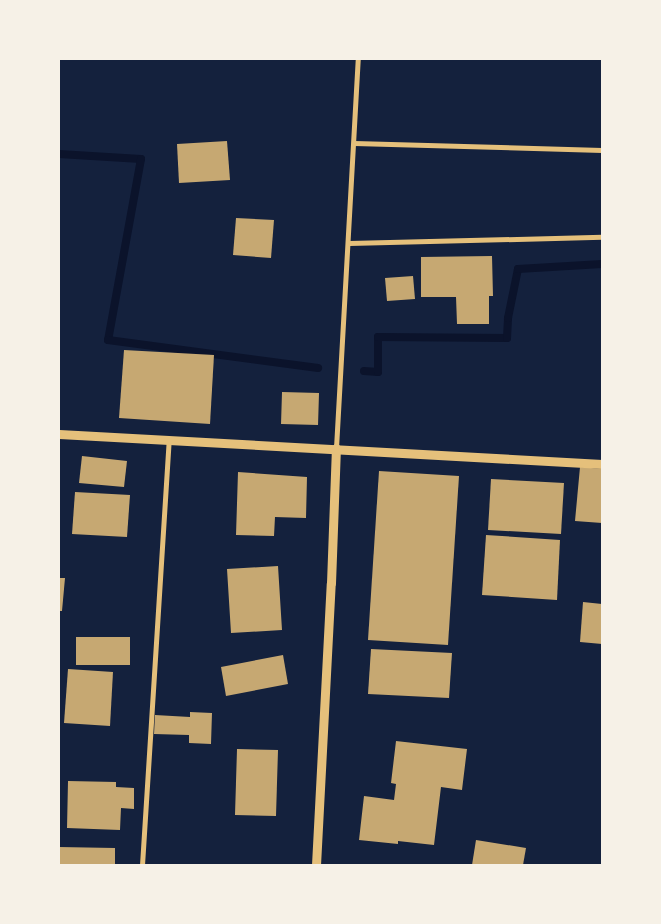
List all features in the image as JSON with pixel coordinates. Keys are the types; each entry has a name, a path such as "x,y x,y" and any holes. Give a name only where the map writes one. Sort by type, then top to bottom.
{"street":[{"path":"316,865 331,584 336,448 358,59"},
{"path":"354,143 602,150"},
{"path":"349,243 602,236"},
{"path":"59,434 602,464"},
{"path":"142,865 169,441"}],"building":[{"path":"227,141 230,180 179,183 177,144"},
{"path":"236,218 274,220 271,258 233,255"},
{"path":"492,256 493,296 489,296 489,324 457,324 456,297 421,297 421,257"},
{"path":"413,276 415,299 387,301 385,278"},
{"path":"124,350 214,355 210,424 119,418"},
{"path":"282,392 319,393 318,425 281,424"},
{"path":"82,456 127,461 124,487 79,483"},
{"path":"580,467 602,469 602,523 575,521"},
{"path":"379,471 459,476 448,645 368,640"},
{"path":"238,472 307,477 306,518 275,517 274,536 236,535"},
{"path":"491,479 564,483 561,534 488,530"},
{"path":"75,492 130,495 127,537 72,534"},
{"path":"486,535 560,540 557,600 482,595"},
{"path":"278,566 282,630 231,633 227,569"},
{"path":"59,578 65,578 62,611 59,611"},
{"path":"583,602 602,604 602,644 580,642"},
{"path":"76,637 130,637 130,665 76,665"},
{"path":"371,649 452,653 449,698 368,694"},
{"path":"283,655 288,684 226,696 221,667"},
{"path":"68,669 113,672 110,726 64,723"},
{"path":"190,712 212,713 211,744 189,743 189,735 154,734 155,715 190,717"},
{"path":"396,741 467,749 462,790 441,787 434,845 398,841 398,844 359,840 364,796 394,800 396,784 391,783"},
{"path":"237,749 278,750 276,816 235,815"},
{"path":"68,781 116,782 116,787 134,788 134,809 121,808 120,830 67,828"},
{"path":"476,840 526,848 523,865 472,865"},
{"path":"59,847 115,848 115,865 59,865"}],"waterway":[{"path":"59,154 141,159 108,340 318,368"},
{"path":"364,371 378,372 378,337 507,338 508,318 518,269 602,264"}]}
